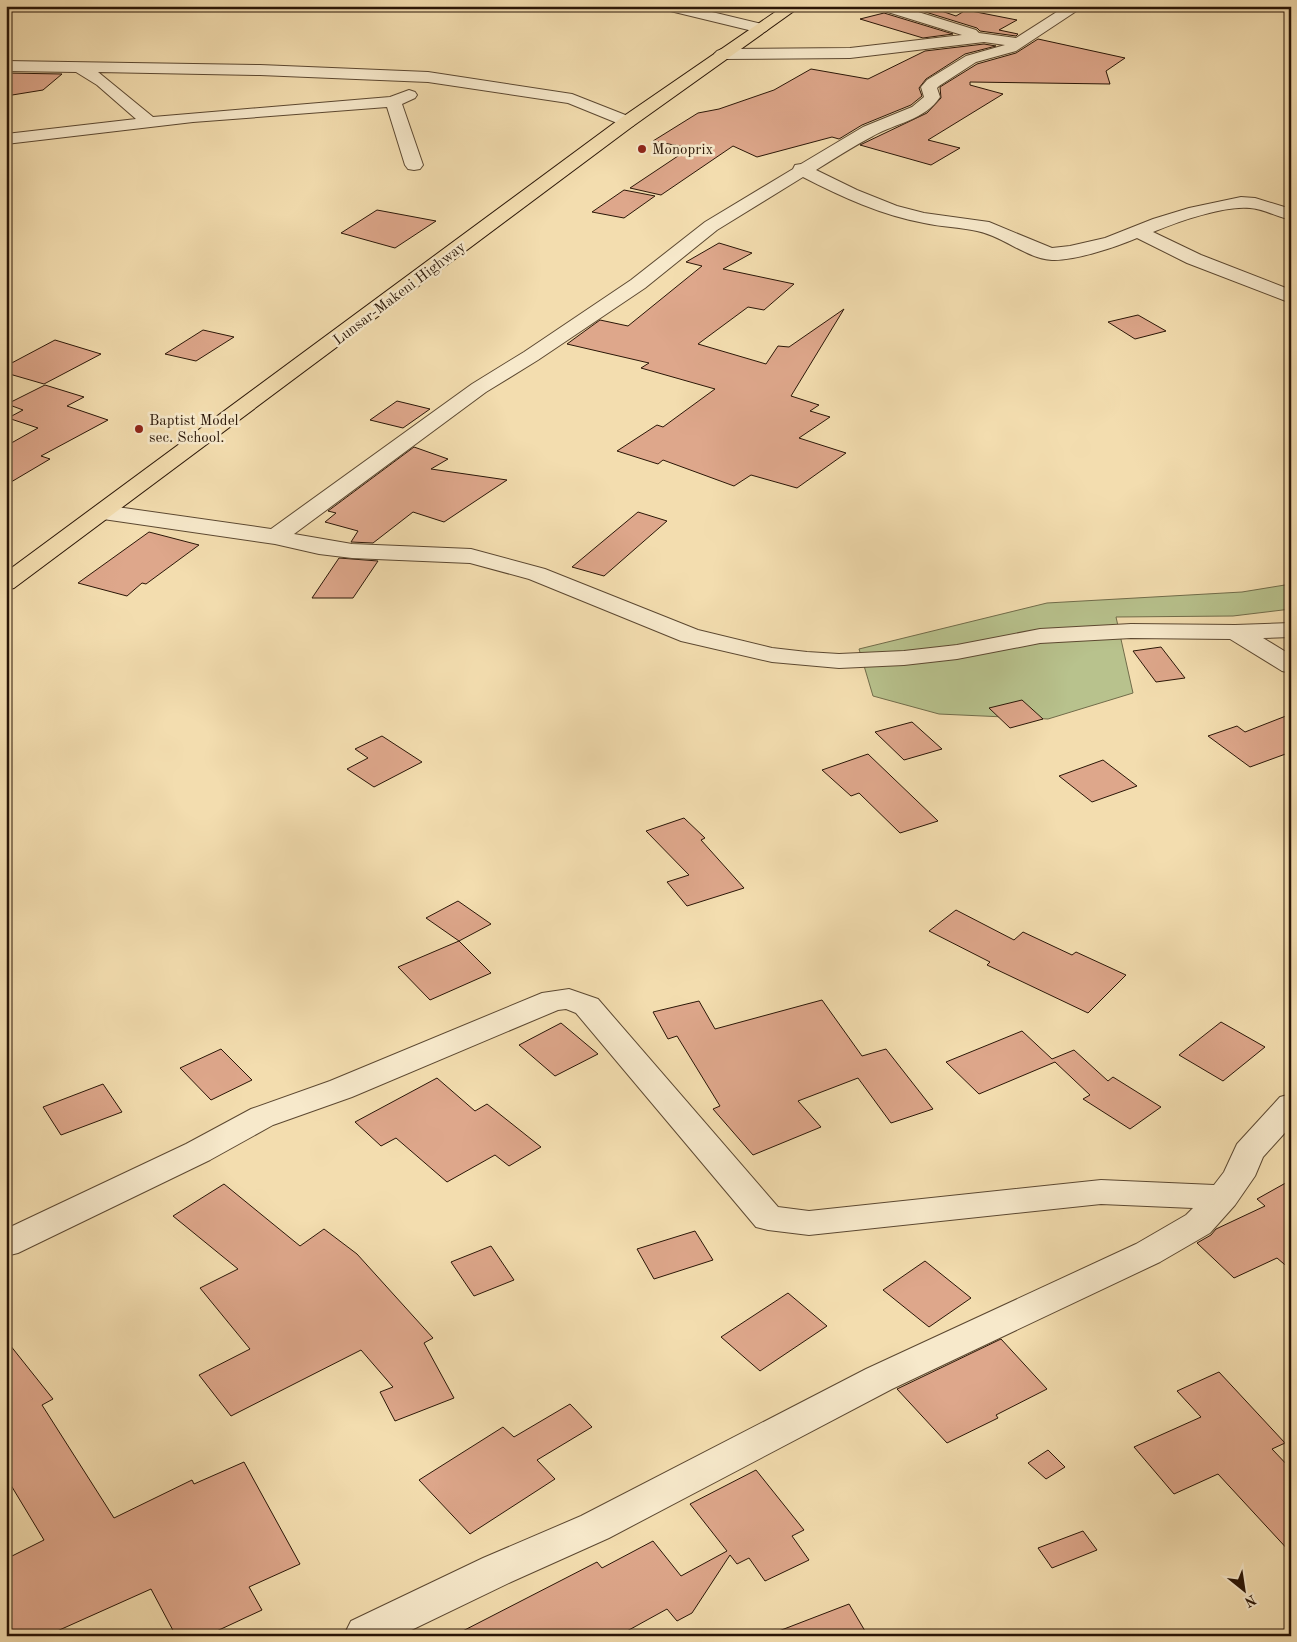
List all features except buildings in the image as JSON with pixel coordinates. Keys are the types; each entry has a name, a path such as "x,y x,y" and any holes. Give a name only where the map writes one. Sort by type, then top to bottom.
{"main road":[{"name":"Lunsar-Makeni Highway","path":"6,583 627,122 722,54 794,6"}],"street":[{"path":"667,6 761,28"},
{"path":"883,6 984,37 1020,43"},
{"path":"275,537 479,388 531,356 638,284 711,226 801,170 875,128 918,110 928,103 932,96 929,87 933,83 971,59 1001,52 1020,43 1077,6"},
{"path":"722,54 850,53 984,37"},
{"path":"6,66 252,70 428,78 496,86 572,99 627,122"},
{"path":"82,68 103,82 148,121"},
{"path":"6,139 148,121 393,102 412,94 428,78"},
{"path":"393,102 414,165"},
{"path":"801,170 850,194 891,210 924,218 983,226 1037,250 1052,254 1070,252 1111,242 1159,223 1195,212 1242,202 1255,203 1291,214"},
{"path":"1139,232 1194,259 1291,297"},
{"path":"103,512 275,537 319,547 352,551 471,556 537,574 690,636 772,655 807,659 839,661 913,657 957,652 1040,636 1131,631 1235,632 1291,630"},
{"path":"1235,632 1291,666"},
{"path":"6,1244 198,1152 262,1117 341,1089 553,1000 568,999 587,1006 768,1218 809,1223 891,1216 957,1206 1101,1192 1223,1197"},
{"path":"365,1633 497,1570 595,1527 879,1379 1148,1253 1198,1224 1223,1197 1238,1176 1249,1152 1285,1121"}],"green space":[{"path":"1291,584 1291,609 1233,616 1116,617 1133,693 1048,719 939,714 873,696 859,649 1047,603 1242,592"}],"place":[{"name":"Monoprix","path":"642,149"},
{"name":"Baptist Model sec. School.","path":"139,429"}]}
